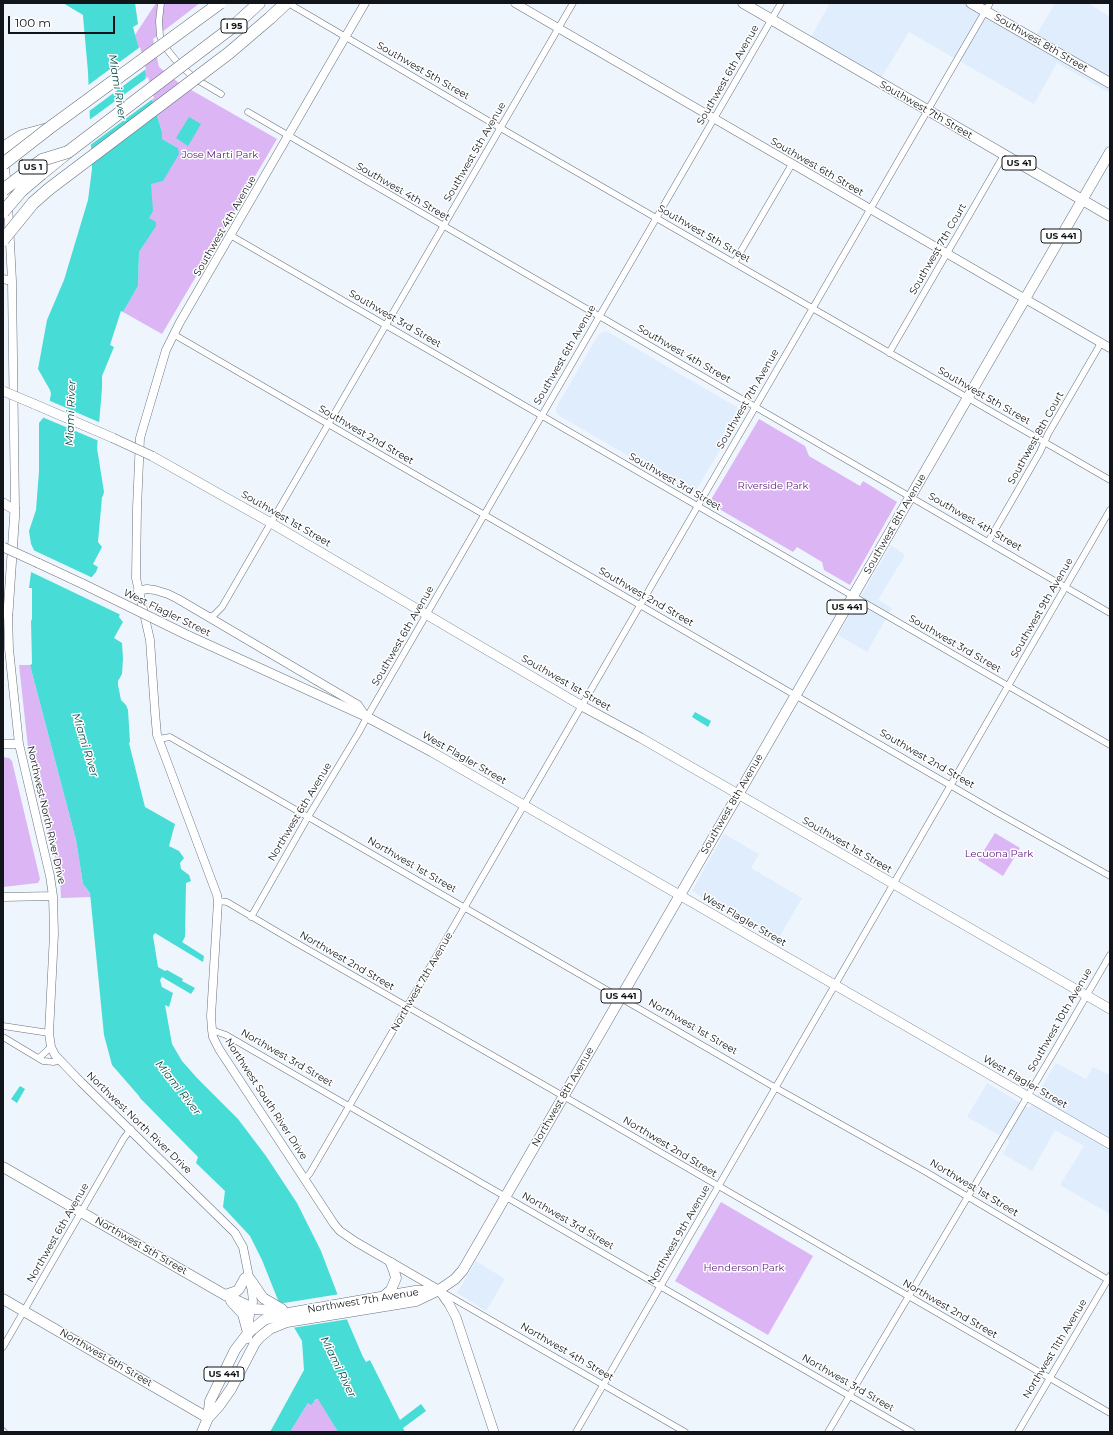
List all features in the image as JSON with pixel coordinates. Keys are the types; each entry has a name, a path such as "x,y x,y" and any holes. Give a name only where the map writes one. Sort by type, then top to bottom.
{"highway":[{"name":"I 95","path":"3,164 48,129 220,3"},
{"name":"I 95","path":"3,212 22,191 68,152 235,25 259,3"},
{"path":"3,240 24,214 49,189 224,58 287,3"},
{"path":"3,148 22,136 48,129"},
{"name":"US 1","path":"3,190 42,160 68,152"}],"main road":[{"name":"Southwest 7th Street","path":"743,3 1110,216"},
{"name":"Southwest 8th Street","path":"971,3 988,7 1110,84"},
{"name":"Southwest 8th Avenue","path":"679,896 1110,152"},
{"name":"Southwest 1st Street","path":"3,390 152,456 271,523 582,706 642,738 1110,1009"},
{"path":"3,503 15,510"},
{"name":"Northwest North River Drive","path":"6,613 15,510"},
{"name":"West Flagler Street","path":"3,547 188,635 367,717 432,752 1110,1144"},
{"name":"Northwest 8th Avenue","path":"439,1290 455,1279 463,1270 679,896"},
{"name":"Northwest 5th Street","path":"3,1167 225,1295 251,1308 286,1313"},
{"path":"383,1297 390,1290 396,1278 391,1263"},
{"path":"222,1400 226,1386 246,1342 248,1332 241,1310 225,1295 237,1291 247,1278 260,1294 269,1310"},
{"name":"Northwest 7th Avenue","path":"208,1418 231,1389 255,1344 270,1329 287,1322 369,1304 383,1297 415,1291 439,1290"},
{"name":"Northwest 7th Avenue","path":"286,1313 369,1304 416,1301 439,1290"},
{"name":"Northwest South River Drive","path":"439,1290 456,1317 494,1432"},
{"name":"Northwest 6th Street","path":"3,1299 208,1418"},
{"name":"Northwest 7th Avenue","path":"202,1432 208,1418 210,1402 235,1350 248,1332 260,1323 269,1310"}],"street":[{"path":"161,3 159,21 162,41 170,56 194,78 221,94"},
{"name":"Southwest 5th Street","path":"287,3 500,128 1110,480"},
{"name":"Southwest 4th Avenue","path":"138,591 135,568 136,508 140,438 173,334 365,3"},
{"name":"Southwest 6th Street","path":"515,3 1110,348"},
{"name":"Southwest 5th Avenue","path":"208,617 214,615 222,607 573,3"},
{"name":"Southwest 6th Avenue","path":"367,717 781,3"},
{"name":"Southwest 7th Avenue","path":"524,805 988,7"},
{"name":"Southwest 4th Street","path":"248,112 599,317 1066,586 1110,613"},
{"path":"3,154 7,185 12,281 15,510"},
{"name":"Southwest 7th Court","path":"889,353 1004,155"},
{"path":"734,263 792,164"},
{"name":"Southwest 3rd Street","path":"230,235 1110,745"},
{"path":"3,279 12,281"},
{"name":"Southwest 2nd Street","path":"173,334 951,784 998,813 1110,876"},
{"name":"Southwest 8th Court","path":"988,542 1101,343"},
{"name":"Southwest 9th Avenue","path":"835,986 1110,510"},
{"name":"West Flagler Street","path":"138,591 147,589 168,594 358,705 367,717"},
{"name":"Northwest South River Drive","path":"138,591 150,640 158,739 215,888 218,901 212,1030 213,1037 219,1049 340,1231 391,1263 439,1290"},
{"name":"Northwest North River Drive","path":"6,613 19,744 50,876 53,896 54,934 49,1032 51,1047 55,1055 232,1229 238,1241 238,1248 253,1302 248,1332"},
{"name":"Northwest 6th Avenue","path":"251,917 308,817 360,732 367,717"},
{"name":"Northwest 1st Street","path":"158,739 170,737 1109,1279"},
{"path":"3,744 19,744"},
{"name":"Northwest 7th Avenue","path":"305,1179 350,1106 524,805"},
{"path":"3,897 53,896"},
{"name":"Northwest 2nd Street","path":"218,901 227,902 1110,1413"},
{"name":"Southwest 10th Avenue","path":"828,1432 1110,955"},
{"name":"Northwest 9th Avenue","path":"576,1432 835,986"},
{"path":"3,1026 49,1032"},
{"name":"Northwest 3rd Street","path":"212,1030 226,1034 912,1432"},
{"path":"3,1037 39,1058 49,1062 60,1060"},
{"path":"39,1058 51,1047"},
{"name":"Northwest 6th Avenue","path":"3,1347 124,1138 131,1129"},
{"name":"Northwest 11th Avenue","path":"1018,1432 1109,1279"},
{"name":"Northwest 4th Street","path":"439,1290 685,1432"}],"shaded area":[{"path":"830,3 987,3 985,6 1037,34 1055,3 1088,3 1110,17 1110,93 1057,63 1034,104 909,32 881,78 811,37"},
{"path":"606,331 740,409 740,417 696,490 687,490 558,415 556,411 557,406 599,334"},
{"path":"891,545 905,555 878,600 892,608 867,652 838,635"},
{"path":"724,834 759,854 751,868 802,898 777,941 692,891"},
{"path":"1056,1063 1086,1079 1093,1067 1110,1075 1110,1214 1060,1185 1084,1146 1055,1130 1032,1171 1003,1154 1010,1141 967,1117 987,1083 1029,1108"},
{"path":"476,1261 505,1279 486,1311 457,1293"}],"green space":[{"name":"Jose Marti Park","path":"156,3 200,3 153,39 159,67 179,83 277,139 162,334 123,312 138,286 139,252 154,226 149,218 151,184 178,148 162,139 162,132 145,76 135,35"},
{"name":"Riverside Park","path":"759,419 805,446 809,456 860,486 863,481 897,502 850,585 824,570 822,562 797,547 793,552 709,503"},
{"path":"19,665 30,665 76,840 83,884 90,893 91,897 61,898 60,877 28,747"},
{"path":"3,757 9,758 12,761 40,879 38,883 3,887"},
{"name":"Lecuona Park","path":"995,833 1020,848 1003,876 978,860"},
{"name":"Henderson Park","path":"721,1202 813,1256 768,1335 675,1281"},
{"path":"319,1399 338,1432 290,1432 308,1403"}],"water":[{"name":"Miami River","path":"63,3 135,3 138,24 133,27 146,75 145,76 162,132 162,139 178,148 179,154 163,181 151,184 153,211 149,218 156,222 156,226 139,252 138,286 123,312 121,311 110,345 114,347 102,376 97,448 104,492 102,497 98,542 102,547 93,564 98,567 91,578 98,594 120,613 119,617 123,622 114,638 122,643 122,674 118,681 118,685 121,700 126,705 128,710 129,743 145,807 175,824 169,846 179,851 184,858 180,863 181,869 189,875 191,881 186,883 185,937 182,942 204,956 203,962 155,933 153,936 158,967 183,979 182,981 195,988 191,994 162,977 160,980 162,987 173,993 169,1007 165,1005 172,1044 182,1061 238,1119 266,1156 297,1203 321,1251 363,1357 366,1362 370,1360 400,1420 421,1404 426,1411 403,1428 405,1432 338,1432 318,1399 311,1405 308,1403 290,1432 270,1432 304,1370 302,1341 278,1300 262,1260 250,1236 223,1207 225,1191 196,1163 198,1157 140,1098 112,1065 104,1035 90,893 83,884 76,840 30,665 32,664 32,588 29,588 34,550 31,544 29,531 36,510 39,471 39,423 48,409 51,394 38,369 47,320 64,280 88,200 92,169 88,72 83,15"},
{"path":"189,117 201,124 188,146 176,138"},
{"path":"695,712 711,721 708,727 692,717"},
{"path":"20,1086 25,1089 17,1103 11,1099"}],"pier":[{"path":"140,47 146,69 88,112 87,86"},
{"path":"148,77 154,98 89,146 88,121"},
{"path":"48,400 101,423 99,441 42,417"},
{"path":"31,549 93,578 95,587 108,602 121,611 121,615 29,571"},
{"path":"340,1294 349,1319 292,1328 277,1302 284,1303"}]}
